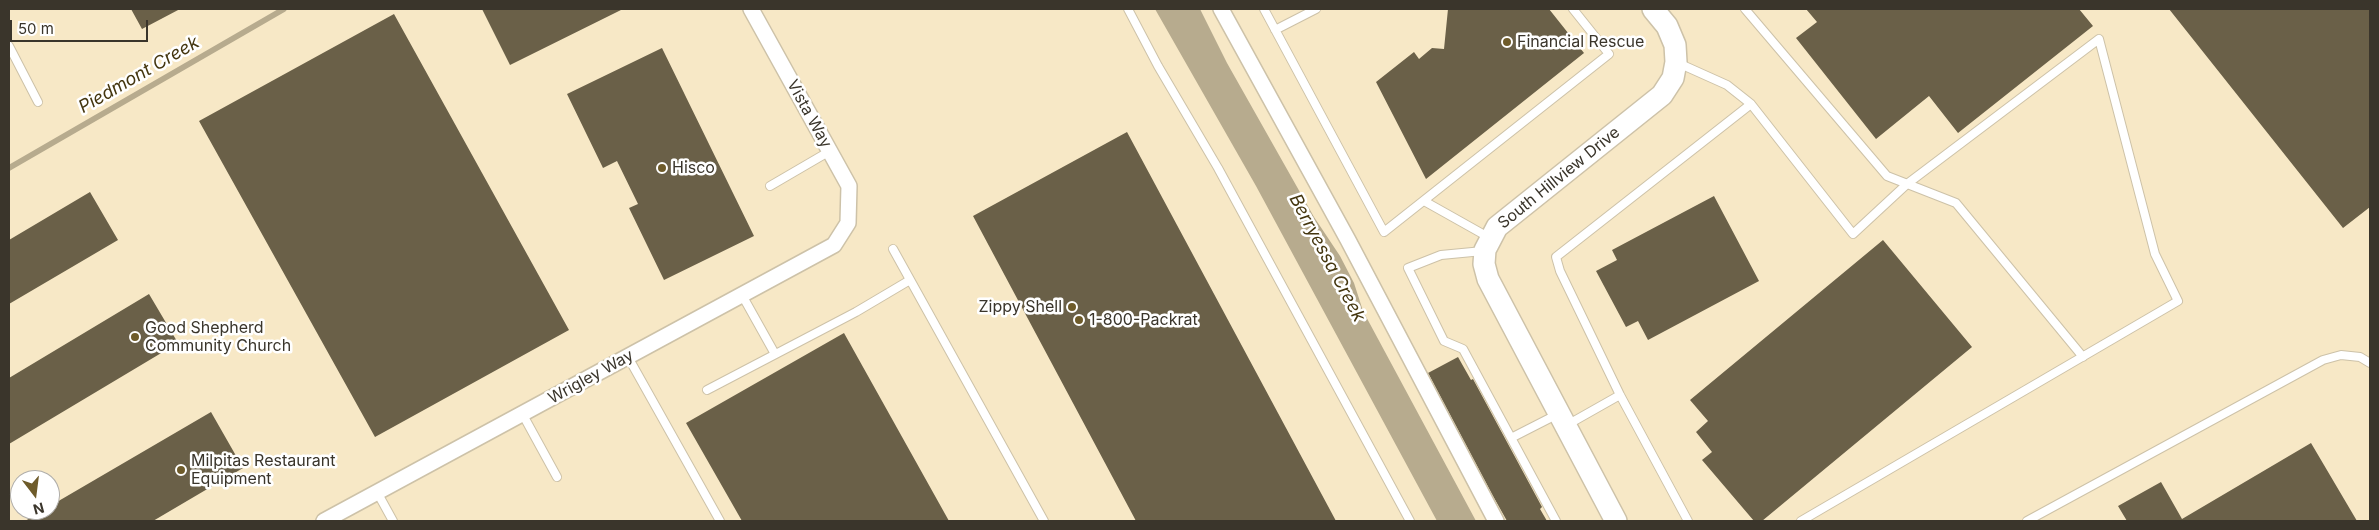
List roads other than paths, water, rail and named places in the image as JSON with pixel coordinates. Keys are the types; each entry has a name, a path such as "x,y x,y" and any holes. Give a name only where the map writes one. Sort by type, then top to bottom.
{"street":[{"name":"Vista Way","path":"751,9 849,186 848,223"},
{"path":"1221,9 1348,240 1496,521"},
{"name":"South Hillview Drive","path":"1487,244 1497,228 1662,95 1673,78 1676,62 1675,46 1667,26 1653,9"},
{"name":"Wrigley Way","path":"324,521 834,245 848,223"},
{"path":"1487,244 1484,264 1488,279 1616,521"}],"lane":[{"path":"1128,9 1158,66 1223,177 1410,521"},
{"path":"1264,9 1384,232 1609,54 1572,9"},
{"path":"1275,30 1316,9"},
{"path":"1745,9 1887,176 1956,203 2082,357"},
{"path":"1676,62 1727,85 1751,104 1853,234 1907,184 2099,39 2155,254 2178,301 1801,521"},
{"path":"9,46 38,102"},
{"path":"1688,521 1620,396 1560,271 1556,256 1751,104"},
{"path":"770,186 830,151"},
{"path":"1424,201 1487,244"},
{"path":"1487,244 1441,255 1408,268 1444,341 1463,350 1556,521"},
{"path":"893,249 1044,521"},
{"path":"707,390 856,312 910,280"},
{"path":"742,295 775,354"},
{"path":"2027,521 2322,360 2341,355 2360,357 2370,363"},
{"path":"628,357 720,521"},
{"path":"1511,438 1562,420 1620,396"},
{"path":"523,415 557,477"},
{"path":"377,492 392,521"}],"water":[{"name":"Berryessa Creek","path":"1155,9 1200,9 1227,63 1314,217 1340,256 1354,283 1363,311 1476,521 1437,521 1256,186"}],"waterway":[{"name":"Piedmont Creek","path":"9,168 284,9"}],"place":[{"name":"Financial Rescue","path":"1507,42"},
{"name":"Hisco","path":"662,168"},
{"name":"Zippy Shell","path":"1072,307"},
{"name":"1-800-Packrat","path":"1079,320"},
{"name":"Good Shepherd Community Church","path":"135,337"},
{"name":"Milpitas Restaurant Equipment","path":"181,470"}]}
